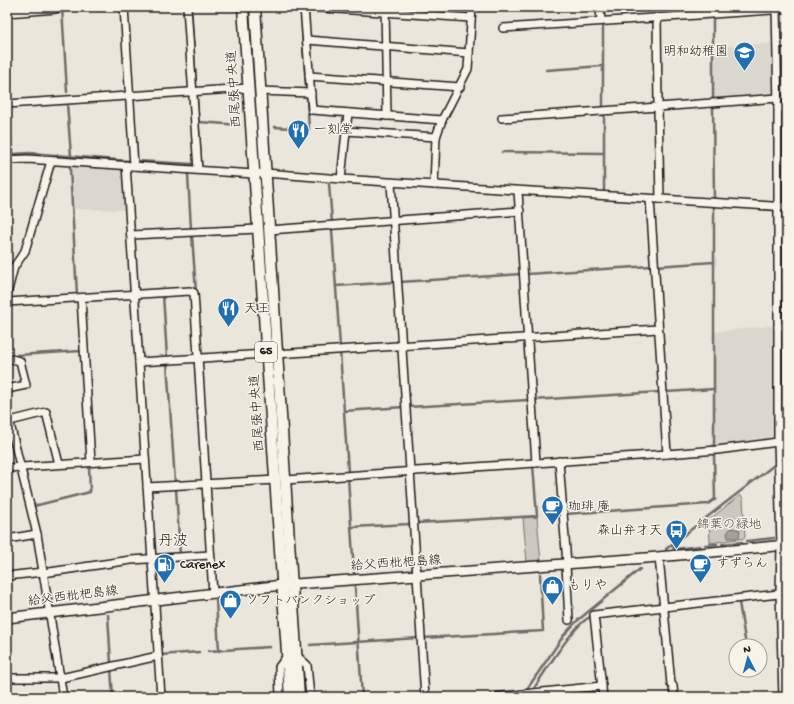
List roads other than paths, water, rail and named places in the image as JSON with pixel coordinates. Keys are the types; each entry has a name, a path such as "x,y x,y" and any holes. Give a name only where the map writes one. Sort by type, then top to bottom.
{"main road":[{"name":"西尾張中央道","path":"243,7 258,229 271,354 292,656 299,697"},
{"name":"西尾張中央道","path":"255,7 269,230 271,354"},
{"name":"給父西枇杷島線","path":"7,618 287,585 567,565 784,545"},
{"name":"西尾張中央道","path":"290,697 292,656"}],"street":[{"path":"7,13 56,9 57,7"},
{"path":"124,7 134,166"},
{"path":"187,7 198,170"},
{"path":"304,7 312,110 442,120"},
{"path":"308,7 385,10 472,18"},
{"path":"434,185 436,137 442,120 468,69 472,7"},
{"path":"600,7 601,21"},
{"path":"679,7 679,15"},
{"path":"502,28 776,8 787,9"},
{"path":"776,8 778,98 778,457 784,545 782,697"},
{"path":"385,10 387,116"},
{"path":"657,17 660,200"},
{"path":"307,40 469,53"},
{"path":"777,44 787,43"},
{"path":"309,76 460,87"},
{"path":"7,104 248,88"},
{"path":"260,90 311,94"},
{"path":"502,118 778,98"},
{"path":"778,108 787,107"},
{"path":"341,179 348,113"},
{"path":"346,131 436,137"},
{"path":"7,136 8,160 27,159 254,174 265,173 391,183 787,207"},
{"path":"7,294 14,267 25,251 51,161"},
{"path":"126,165 161,697"},
{"path":"391,183 425,697"},
{"path":"518,191 536,463"},
{"path":"650,199 667,454"},
{"path":"269,230 520,211"},
{"path":"131,235 258,229"},
{"path":"7,302 190,291 194,293 213,594"},
{"path":"81,298 91,462"},
{"path":"778,327 787,326"},
{"path":"139,362 658,329"},
{"path":"7,358 20,360 26,385 7,390"},
{"path":"7,412 37,534 63,697"},
{"path":"10,421 46,412 59,464"},
{"path":"147,487 280,480 667,454 717,450 778,442"},
{"path":"7,468 145,459"},
{"path":"559,461 570,620"},
{"path":"779,468 787,463"},
{"path":"7,539 37,534"},
{"path":"7,576 43,573 152,558 210,555"},
{"path":"659,557 663,607 674,697"},
{"path":"603,697 594,615 783,593"},
{"path":"7,678 61,678 158,656"},
{"path":"280,697 279,667 292,656 307,665 310,697"},
{"path":"493,697 515,696 602,686"}],"waterway":[{"path":"62,7 67,92"},
{"path":"191,7 196,85"},
{"path":"675,7 675,13"},
{"path":"731,9 736,9 735,7"},
{"path":"713,16 713,100"},
{"path":"603,24 603,108"},
{"path":"302,30 306,87"},
{"path":"546,70 603,66"},
{"path":"197,97 201,164"},
{"path":"274,127 309,129 307,99"},
{"path":"67,103 71,156"},
{"path":"713,106 714,199"},
{"path":"604,114 604,190"},
{"path":"199,122 240,125"},
{"path":"502,152 604,153"},
{"path":"14,154 30,153 129,161"},
{"path":"137,161 193,164"},
{"path":"70,168 77,295 75,295"},
{"path":"188,175 191,229"},
{"path":"329,184 332,222"},
{"path":"714,206 714,447"},
{"path":"332,230 340,346"},
{"path":"192,235 196,292"},
{"path":"656,266 714,262"},
{"path":"527,274 651,266"},
{"path":"400,282 521,274"},
{"path":"336,286 395,282"},
{"path":"163,295 167,357"},
{"path":"17,355 81,351"},
{"path":"340,351 348,472"},
{"path":"167,362 175,482"},
{"path":"666,392 714,389"},
{"path":"533,400 660,392 659,390"},
{"path":"408,407 528,400 529,402"},
{"path":"344,411 404,407"},
{"path":"714,455 715,500"},
{"path":"666,549 787,455"},
{"path":"416,523 537,516 533,465"},
{"path":"34,509 34,506 90,492 89,466"},
{"path":"348,477 354,573"},
{"path":"176,488 180,555"},
{"path":"565,514 708,504 715,499"},
{"path":"352,527 409,524"},
{"path":"747,541 774,538"},
{"path":"722,544 742,542"},
{"path":"705,545 717,544"},
{"path":"671,545 675,549 700,546"},
{"path":"525,692 564,635 577,621 640,569"},
{"path":"423,638 543,631 540,574"},
{"path":"355,587 362,697"},
{"path":"745,601 774,598"},
{"path":"216,600 219,651"},
{"path":"739,602 745,638"},
{"path":"108,615 111,664"},
{"path":"533,690 568,638 585,620 591,617"},
{"path":"310,645 418,638"},
{"path":"209,651 270,647"},
{"path":"160,655 199,652"},
{"path":"111,669 113,697"}],"place":[{"name":"明和幼稚園","path":"744,72"},
{"name":"一刻堂","path":"298,150"},
{"name":"天王","path":"228,328"},
{"name":"珈琲 庵","path":"552,526"},
{"name":"森山弁才天","path":"677,550"},
{"name":"Carenex","path":"164,584"},
{"name":"すずらん","path":"701,584"},
{"name":"もりや","path":"553,606"},
{"name":"ソフトバンクショップ","path":"230,620"}],"district":[{"name":"丹波","path":"173,542"}],"park label":[{"name":"錦葉の緑地","path":"729,525"}]}
